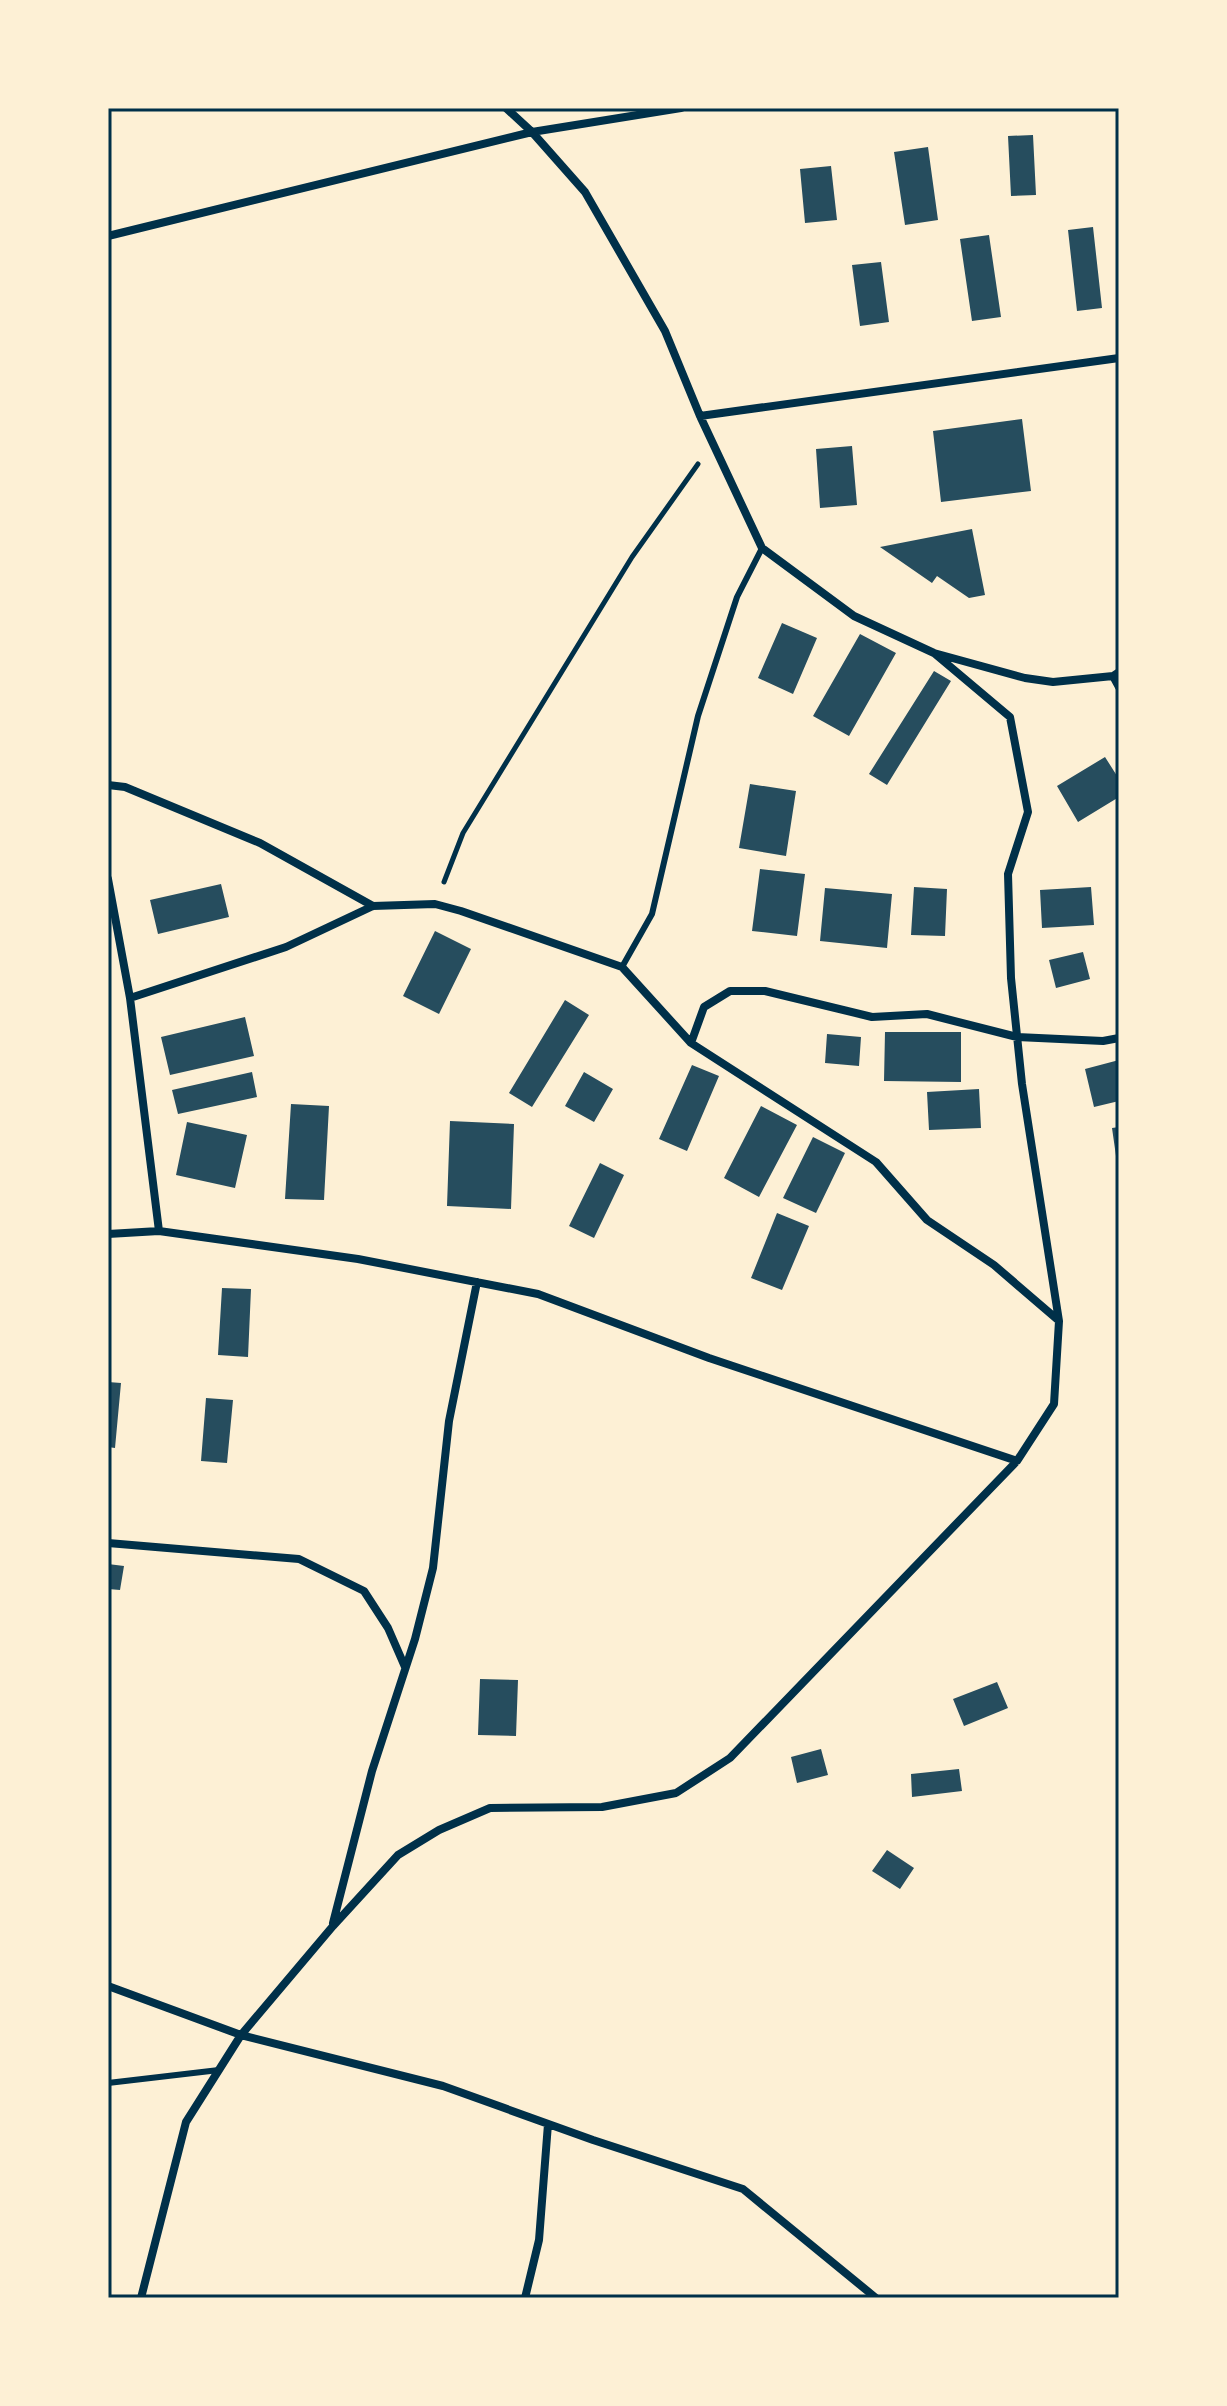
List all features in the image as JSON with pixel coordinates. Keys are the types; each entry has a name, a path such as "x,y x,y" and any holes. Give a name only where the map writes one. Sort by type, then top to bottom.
{"street":[{"path":"506,108 532,132 585,192 665,331 700,416 762,548 854,616 934,653 1053,682 1116,674 1119,687"},
{"path":"108,236 532,132 681,108"},
{"path":"700,416 1119,358"},
{"path":"141,2298 186,2122 241,2035 398,1855 439,1830 490,1808 602,1807 676,1793 730,1758 1017,1461 1054,1404 1059,1321 1022,1084 1011,978 1008,874 1028,812 1010,717 934,653"},
{"path":"108,785 125,787 260,843 373,906"},
{"path":"108,879 130,998 159,1231"},
{"path":"130,998 286,947 373,906 435,904 622,967 691,1043 876,1162 927,1220 994,1265 1059,1321"},
{"path":"691,1043 704,1007 730,991 765,991 872,1017 927,1014 1017,1037 1103,1041 1119,1038"},
{"path":"108,1234 159,1231 358,1259 538,1294 709,1358 1017,1461"},
{"path":"333,1926 372,1771 433,1568 449,1421 477,1282"},
{"path":"108,1543 299,1559 364,1591 388,1628 405,1668"},
{"path":"108,1986 241,2035 443,2086 743,2189 876,2298"},
{"path":"525,2298 539,2240 548,2124"}],"lane":[{"path":"622,967 652,914 698,716 737,597 762,548"},
{"path":"108,2083 219,2070"}],"path":[{"path":"435,904 463,833 632,557 713,444"}],"building":[{"path":"1033,135 1036,195 1011,196 1008,136"},
{"path":"928,147 938,220 905,225 894,152"},
{"path":"831,166 837,220 805,223 800,169"},
{"path":"1093,227 1102,308 1077,311 1068,230"},
{"path":"989,235 1001,317 972,321 960,239"},
{"path":"881,262 889,322 860,326 852,265"},
{"path":"1022,419 1031,491 941,502 933,431"},
{"path":"852,446 857,505 820,508 816,449"},
{"path":"972,529 985,595 969,598 937,576 932,583 880,547"},
{"path":"782,623 817,638 793,694 758,678"},
{"path":"860,634 896,653 849,736 813,716"},
{"path":"934,671 951,681 887,785 869,774"},
{"path":"1105,757 1119,779 1119,797 1078,822 1057,786"},
{"path":"750,784 796,791 786,856 739,848"},
{"path":"760,869 805,874 797,936 752,931"},
{"path":"221,884 229,917 158,934 150,900"},
{"path":"914,887 947,889 945,936 911,935"},
{"path":"1091,887 1094,925 1042,928 1040,890"},
{"path":"825,888 892,894 887,948 820,941"},
{"path":"435,931 471,949 439,1014 403,996"},
{"path":"1083,952 1090,979 1056,988 1049,960"},
{"path":"565,1000 589,1015 532,1107 509,1093"},
{"path":"245,1017 254,1056 170,1075 161,1037"},
{"path":"885,1032 961,1032 961,1082 884,1081"},
{"path":"827,1034 861,1037 859,1066 825,1063"},
{"path":"1119,1060 1119,1101 1094,1107 1085,1069"},
{"path":"692,1065 719,1076 687,1151 659,1139"},
{"path":"252,1072 257,1097 178,1114 172,1090"},
{"path":"584,1072 613,1089 594,1122 565,1106"},
{"path":"979,1089 981,1128 929,1130 927,1092"},
{"path":"291,1104 329,1106 324,1200 285,1199"},
{"path":"761,1106 797,1125 759,1197 724,1178"},
{"path":"450,1121 514,1124 511,1209 447,1206"},
{"path":"187,1122 247,1135 235,1188 176,1175"},
{"path":"1119,1127 1119,1163 1117,1163 1112,1128"},
{"path":"813,1137 845,1153 816,1213 783,1198"},
{"path":"600,1163 624,1175 594,1238 569,1226"},
{"path":"777,1213 809,1226 782,1290 751,1278"},
{"path":"222,1288 251,1289 248,1357 218,1355"},
{"path":"108,1382 121,1383 115,1448 108,1447"},
{"path":"206,1398 233,1400 227,1463 201,1461"},
{"path":"108,1564 124,1566 120,1590 108,1589"},
{"path":"480,1679 518,1680 516,1736 478,1735"},
{"path":"997,1682 1008,1708 964,1726 953,1699"},
{"path":"821,1749 828,1775 797,1783 791,1757"},
{"path":"959,1769 962,1791 912,1797 911,1774"},
{"path":"887,1850 914,1868 900,1889 872,1871"}]}
